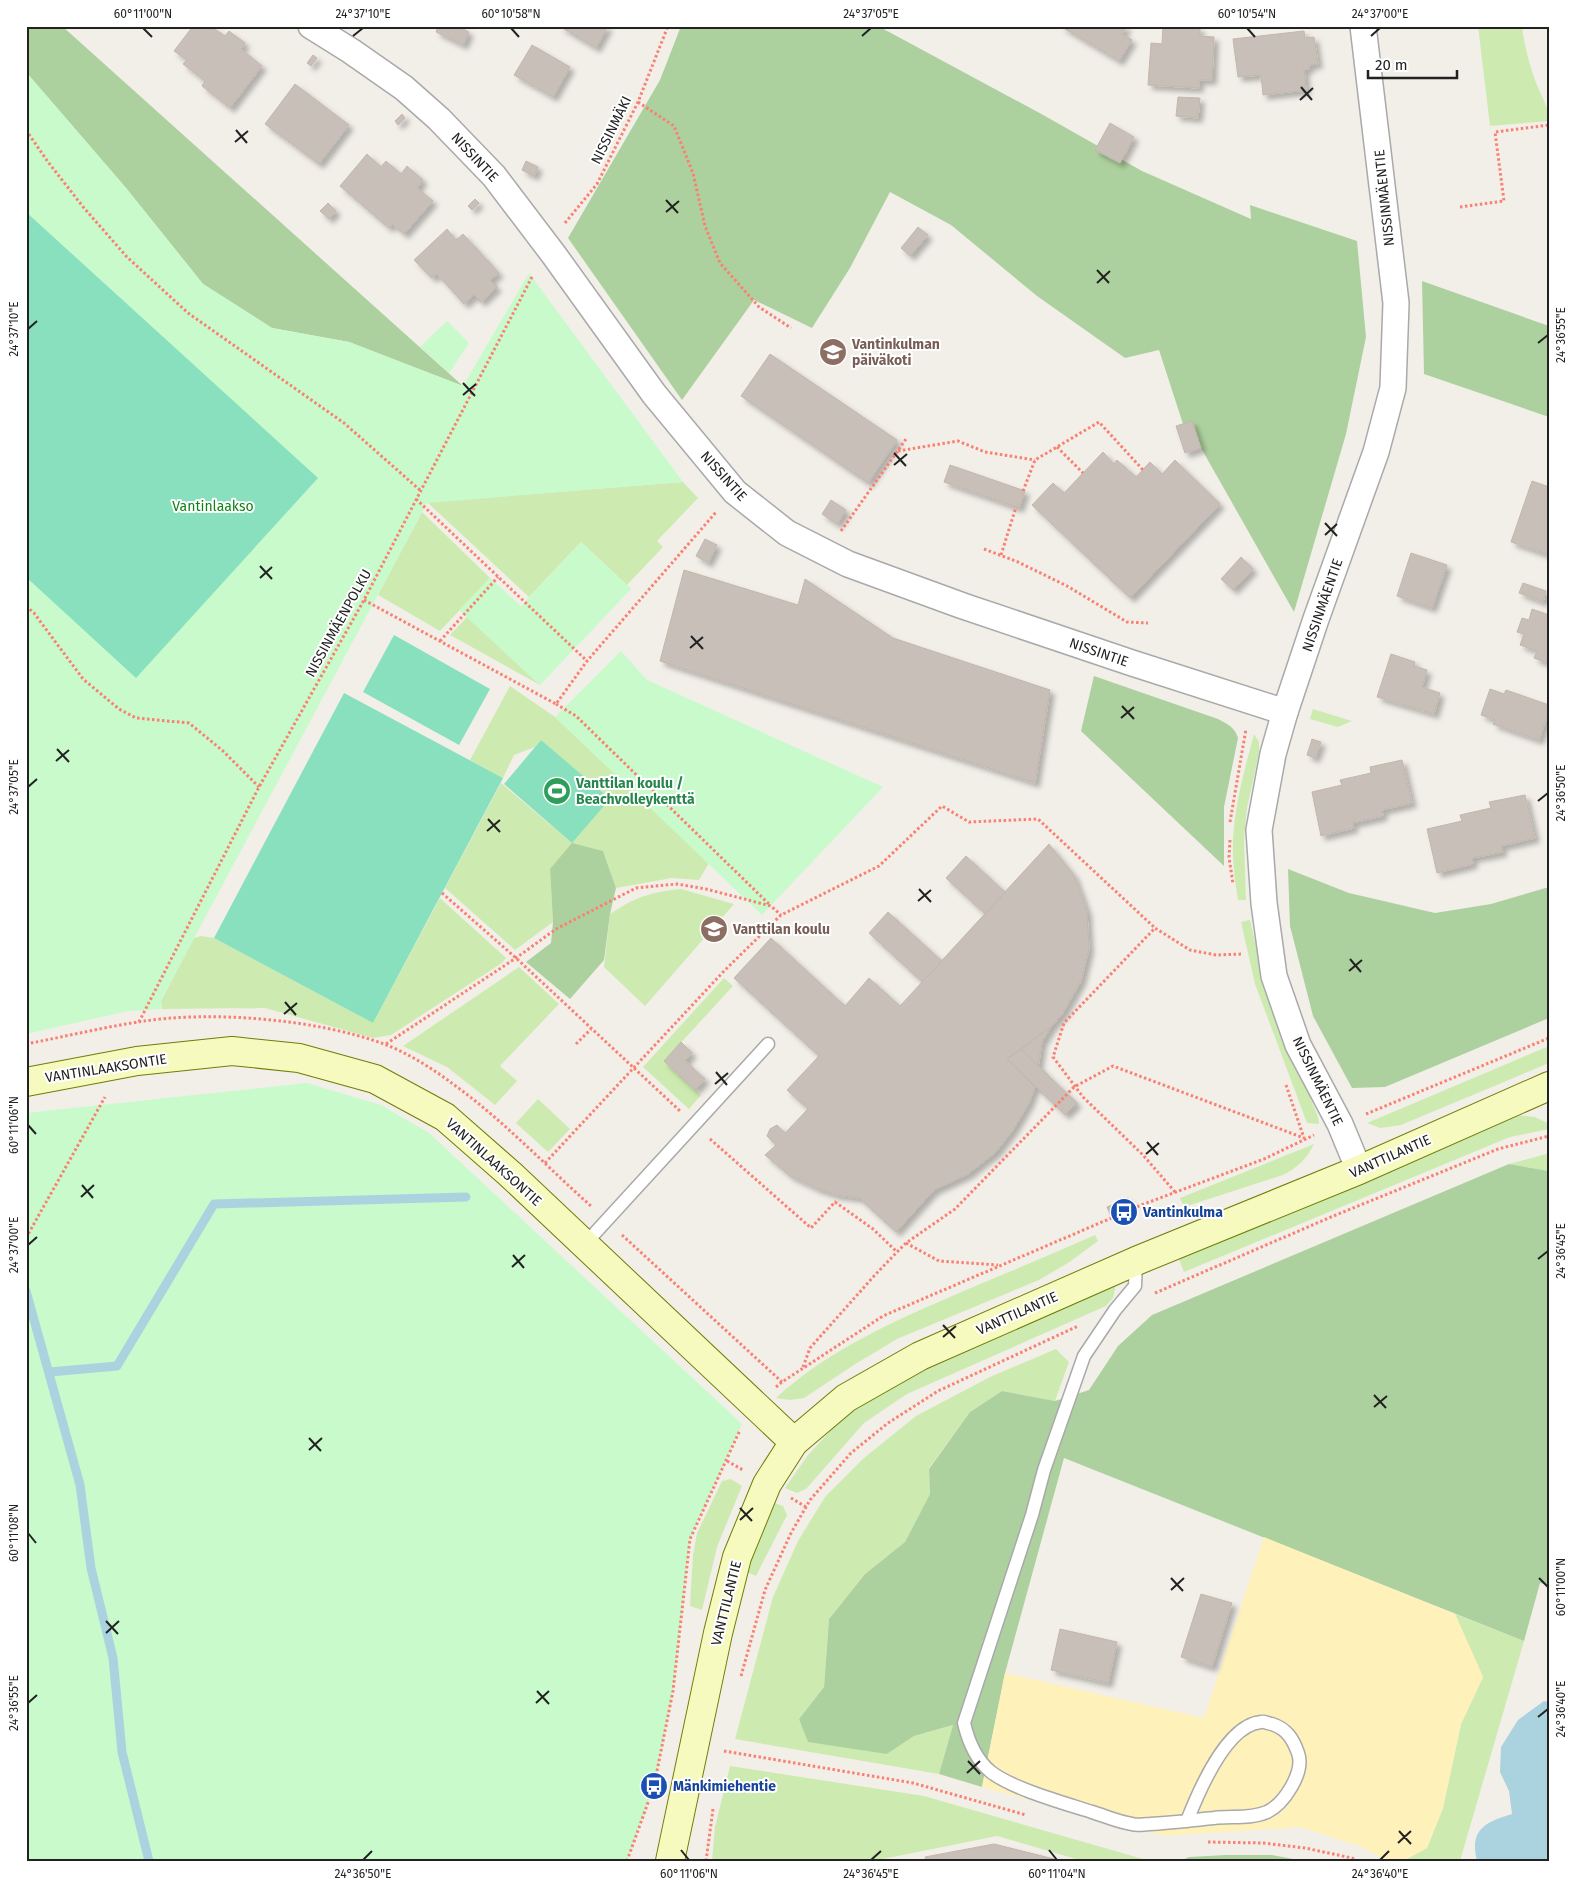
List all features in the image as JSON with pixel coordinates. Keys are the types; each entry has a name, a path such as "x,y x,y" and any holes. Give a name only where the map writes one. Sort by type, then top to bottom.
{"street":[{"name":"NISSINTIE","path":"311,26 404,88 434,115 494,176 554,254 654,394 734,492 787,533 848,564 963,606 1285,712"},
{"name":"NISSINMÄENTIE","path":"1359,1170 1340,1124 1298,1045 1274,976 1264,903 1258,830 1273,754 1285,712 1376,452 1393,388 1396,303 1363,26"},
{"name":"VANTINLAAKSONTIE","path":"26,1082 137,1061 232,1051 300,1058 375,1079 445,1118 510,1174 794,1442"},
{"name":"VANTTILANTIE","path":"670,1861 718,1633 737,1557 767,1484 794,1442 846,1398 920,1356 1136,1261 1359,1170 1549,1086"}],"lane":[{"path":"584,1245 768,1044"},
{"path":"1136,1261 1135,1286 1115,1310 1084,1356 1044,1470 1032,1516 964,1723 968,1740 978,1756 989,1771 1004,1781 1133,1825 1187,1821 1247,1816 1266,1812 1278,1804 1297,1779 1300,1757 1293,1738 1278,1726 1261,1721 1244,1728 1230,1740 1204,1781 1187,1821"}],"path":[{"name":"NISSINMÄKI","path":"562,226 597,184 638,102 668,26"},
{"path":"638,102 674,126 693,173 705,226 720,263 759,307 791,328"},
{"path":"1460,207 1504,201 1495,132 1549,125"},
{"path":"26,130 84,208 127,257 188,314 344,423 421,491"},
{"name":"NISSINMÄENPOLKU","path":"139,1022 259,787 364,600 537,269 554,254"},
{"path":"1023,491 1035,460 1099,422 1143,470"},
{"path":"837,536 906,439"},
{"path":"898,451 958,441 985,452 1035,460"},
{"path":"1057,447 1083,473"},
{"path":"556,704 587,661 734,492"},
{"path":"416,499 587,661"},
{"path":"1001,555 1016,507"},
{"path":"984,549 1068,586 1127,622 1148,623"},
{"path":"440,641 498,577"},
{"path":"364,600 576,716 781,915"},
{"path":"26,606 34,613 83,679 119,709 136,718 189,723 223,751 259,787"},
{"path":"545,1163 724,971 781,915 879,866 942,806 969,822 1038,819 1155,928 1190,950 1216,954 1242,954"},
{"path":"386,1044 516,958 556,929 636,888 677,884 771,906"},
{"path":"442,893 516,958 694,1125 811,1228 835,1202 873,1229 897,1252"},
{"path":"1155,928 1064,1022 1053,1057 1074,1087 1143,1155 1175,1192"},
{"path":"576,1044 591,1029"},
{"path":"626,1861 654,1786 673,1691 690,1539 742,1424 782,1382 883,1316 998,1265 1175,1192 1264,1159 1304,1138 1549,1038"},
{"path":"803,1368 810,1348 906,1243 955,1209 1074,1087 1113,1066 1304,1138"},
{"path":"26,1238 108,1091"},
{"path":"739,1683 765,1590 791,1533 810,1500 851,1453 888,1422 938,1391 1047,1339 1331,1217 1498,1149 1549,1136"},
{"path":"906,1243 939,1262 998,1265"},
{"path":"722,1759 726,1742"},
{"path":"706,1861 714,1802"}],"green space":[{"path":"26,26 62,26 463,386 349,342 272,328 203,284 126,188 26,72"},
{"path":"681,26 878,26 1045,116 1142,171 1251,219 1250,205 1357,241 1366,337 1346,434 1294,612 1201,448 1192,421 1183,424 1159,350 1125,358 1037,296 951,225 890,192 850,268 812,328 754,300 682,400 568,238 660,80"},
{"path":"1478,26 1522,26 1529,60 1546,105 1549,121 1490,126"},
{"name":"Vantinlaakso","path":"26,72 126,188 203,284 272,328 349,342 463,386 529,273 683,482 427,503 161,1000 162,1009 128,1011 26,1034"},
{"path":"26,212 318,478 136,678 26,577"},
{"path":"1422,281 1549,326 1549,417 1424,374"},
{"path":"447,321 469,343 449,373 420,347"},
{"path":"683,482 698,498 657,541 663,547 627,585 581,542 529,597 427,502"},
{"path":"422,512 490,578 440,631 378,595"},
{"path":"581,542 631,589 540,685 459,610 490,578 521,606"},
{"path":"467,617 540,685 450,635"},
{"path":"394,635 490,689 459,745 363,692"},
{"path":"621,651 647,680 883,787 762,915 555,717"},
{"path":"1094,676 1218,719 1235,731 1238,738 1224,807 1224,866 1081,731"},
{"path":"510,686 555,717 709,863 699,880 672,878 616,888 603,851 550,869 553,922 515,950 445,888 501,783 572,843 541,740 535,747 514,755 503,778 470,760"},
{"path":"344,693 503,778 373,1023 214,938"},
{"path":"1313,709 1352,721 1338,727 1310,719"},
{"path":"1254,734 1259,742 1259,753 1247,808 1244,840 1246,900 1238,900 1233,864 1235,815"},
{"name":"Vanttilan koulu / Beachvolleykenttä","path":"541,740 610,799 572,843 504,784"},
{"path":"572,843 603,851 616,888 610,914 604,960 570,999 526,962 551,943 553,922 550,869"},
{"path":"1288,869 1349,893 1435,913 1491,904 1549,887 1549,1018 1385,1087 1352,1088 1313,1016 1290,926"},
{"path":"681,889 734,904 645,1006 604,967 610,914 627,903 644,896"},
{"path":"440,898 506,958 502,963 391,1035 373,1038 265,1008 162,1009 161,1001 194,938 201,936 214,938 373,1023"},
{"path":"1250,920 1264,981 1318,1117 1319,1124 1307,1123 1255,984 1241,922"},
{"path":"519,967 559,1004 500,1066 517,1081 495,1105 447,1067 403,1046"},
{"path":"724,978 733,986 664,1061 701,1095 689,1109 643,1067"},
{"path":"1549,1046 1549,1063 1401,1125 1380,1128 1367,1123"},
{"path":"307,1083 381,1105 429,1133 742,1424 690,1539 673,1691 654,1786 627,1861 26,1861 26,1113"},
{"path":"538,1099 570,1129 548,1152 516,1123"},
{"path":"1516,1115 1535,1117 1549,1124 1549,1129 1510,1137 1184,1272 1179,1259"},
{"path":"1314,1144 1301,1162 1283,1175 1184,1207 1180,1198"},
{"path":"1549,1154 1549,1171 1509,1164"},
{"path":"1509,1164 1549,1171 1549,1585 1540,1583 1524,1641 1064,1458 1005,1673 982,1787 939,1774 953,1725 914,1736 887,1754 808,1742 799,1719 824,1687 829,1619 865,1574 905,1542 930,1494 929,1469 970,1412 1002,1391 1055,1401 1089,1390 1118,1346 1152,1315"},
{"path":"1095,1235 1098,1241 1068,1263 1039,1280 897,1339 804,1398 790,1400 776,1398 819,1364 866,1336 941,1301"},
{"path":"1116,1284 1113,1298 1106,1306 907,1394 864,1423 806,1489 797,1493 785,1488 808,1455 835,1426 862,1402 930,1364"},
{"path":"1056,1349 1069,1362 1055,1401 1002,1391 970,1412 929,1468 930,1494 905,1542 865,1574 829,1619 824,1687 799,1719 887,1754 914,1736 953,1725 939,1774 735,1739 773,1597 798,1541 825,1497 864,1458 916,1416 990,1377"},
{"path":"731,1479 742,1486 717,1547 702,1610 690,1606 693,1555 697,1533 722,1481"},
{"path":"775,1503 783,1506 787,1515 756,1576 747,1572 761,1530"},
{"path":"1455,1614 1524,1641 1460,1861 1403,1861 1427,1848 1443,1808 1461,1724 1483,1677"},
{"path":"730,1766 924,1796 1150,1861 1083,1861 997,1836 873,1861 712,1861 715,1827"},
{"path":"1272,1855 1304,1861 1180,1861 1189,1857"}],"sand":[{"path":"1264,1537 1455,1614 1483,1677 1461,1724 1443,1808 1427,1848 1403,1861 1388,1861 1362,1847 1300,1827 1164,1836 982,1787 1005,1673 1204,1718"}],"water":[{"path":"1544,1701 1549,1702 1549,1861 1477,1861 1475,1841 1478,1834 1487,1824 1512,1814 1509,1791 1500,1772 1501,1747 1518,1720"}],"building":[{"path":"193,26 205,26 210,30 212,27 225,36 229,31 245,43 241,49 262,66 230,108 202,86 205,81 183,64 187,60 174,51"},
{"path":"438,26 457,26 469,32 463,45 436,32"},
{"path":"559,26 608,26 596,48"},
{"path":"1060,26 1127,26 1122,34 1132,40 1119,61"},
{"path":"1163,26 1200,28 1200,36 1214,37 1212,80 1199,80 1199,88 1148,85 1151,43 1162,44"},
{"path":"1304,31 1305,38 1314,37 1318,64 1309,65 1309,69 1304,69 1306,90 1263,95 1261,75 1238,77 1233,39"},
{"path":"532,45 570,67 553,97 514,75"},
{"path":"313,55 317,58 311,66 307,63"},
{"path":"295,84 349,125 319,164 265,124"},
{"path":"1178,97 1200,98 1198,118 1176,116"},
{"path":"402,114 405,118 398,125 395,121"},
{"path":"1110,123 1134,137 1120,163 1095,150"},
{"path":"367,154 381,167 386,161 401,174 407,166 423,180 417,188 433,201 404,234 392,224 389,228 340,186"},
{"path":"526,161 538,167 534,176 522,170"},
{"path":"475,199 479,203 472,210 468,206"},
{"path":"328,203 336,211 329,219 320,211"},
{"path":"918,227 928,235 910,256 901,248"},
{"path":"447,229 456,240 463,234 499,273 490,280 497,287 481,302 474,295 464,304 437,274 432,278 414,260"},
{"path":"770,354 897,440 868,483 741,396"},
{"path":"1192,421 1201,448 1185,453 1176,426"},
{"path":"1103,452 1114,464 1117,460 1136,477 1150,462 1162,474 1175,460 1220,504 1130,598 1032,505 1053,483 1064,493"},
{"path":"950,465 1025,491 1019,508 944,482"},
{"path":"1532,481 1549,487 1549,555 1511,542"},
{"path":"831,500 846,510 837,524 822,514"},
{"path":"705,539 717,545 708,563 696,556"},
{"path":"1411,553 1447,565 1432,608 1397,596"},
{"path":"1241,557 1253,569 1233,590 1221,579"},
{"path":"684,570 798,605 805,579 893,638 1050,690 1035,783 660,661"},
{"path":"1523,583 1546,591 1543,602 1519,593"},
{"path":"1532,609 1549,615 1548,663 1534,658 1537,651 1520,645 1524,634 1517,632 1522,618 1529,620"},
{"path":"1391,654 1415,662 1414,666 1427,670 1422,687 1440,693 1434,714 1377,697"},
{"path":"1490,689 1504,694 1506,690 1549,705 1549,712 1539,740 1493,724 1495,720 1481,715"},
{"path":"1312,739 1321,742 1315,758 1307,755"},
{"path":"1402,760 1412,803 1382,810 1383,816 1352,823 1354,828 1321,836 1312,792 1342,785 1340,780 1371,773 1370,767"},
{"path":"1525,795 1535,838 1501,846 1503,852 1472,858 1473,864 1437,873 1427,829 1462,821 1460,815 1491,808 1489,802"},
{"path":"1049,844 1074,875 1087,911 1089,949 1081,981 1063,1013 1051,1027 1007,1059 1035,1087 1029,1103 1013,1130 996,1152 968,1174 934,1190 896,1232 859,1198 837,1195 818,1189 790,1176 765,1155 776,1145 767,1136 770,1129 777,1125 785,1133 808,1109 787,1090 819,1056 734,978 771,938 845,1006 869,978 900,1006"},
{"path":"966,856 1005,892 985,914 946,878"},
{"path":"888,912 942,961 922,982 869,933"},
{"path":"1051,1027 1042,1042 1035,1087 1007,1059"},
{"path":"681,1042 692,1053 685,1061 705,1079 695,1090 664,1061"},
{"path":"1021,1049 1077,1103 1065,1115 1007,1059"},
{"path":"1128,1198 1131,1205 1110,1214 1107,1207"},
{"path":"1201,1594 1232,1603 1212,1667 1181,1657"},
{"path":"1060,1629 1117,1642 1108,1683 1051,1670"},
{"path":"994,1844 1062,1861 926,1861 925,1857"}],"waterway":[{"path":"50,1372 117,1366 214,1204 466,1197"},
{"path":"26,1291 80,1485 91,1568 113,1658 122,1752 149,1861"}],"place":[{"name":"Vantinkulman päiväkoti","path":"833,352"},
{"name":"Vanttilan koulu / Beachvolleykenttä","path":"557,791"},
{"name":"Vanttilan koulu","path":"714,929"},
{"name":"Vantinkulma","path":"1124,1212"},
{"name":"Mänkimiehentie","path":"654,1786"}]}
